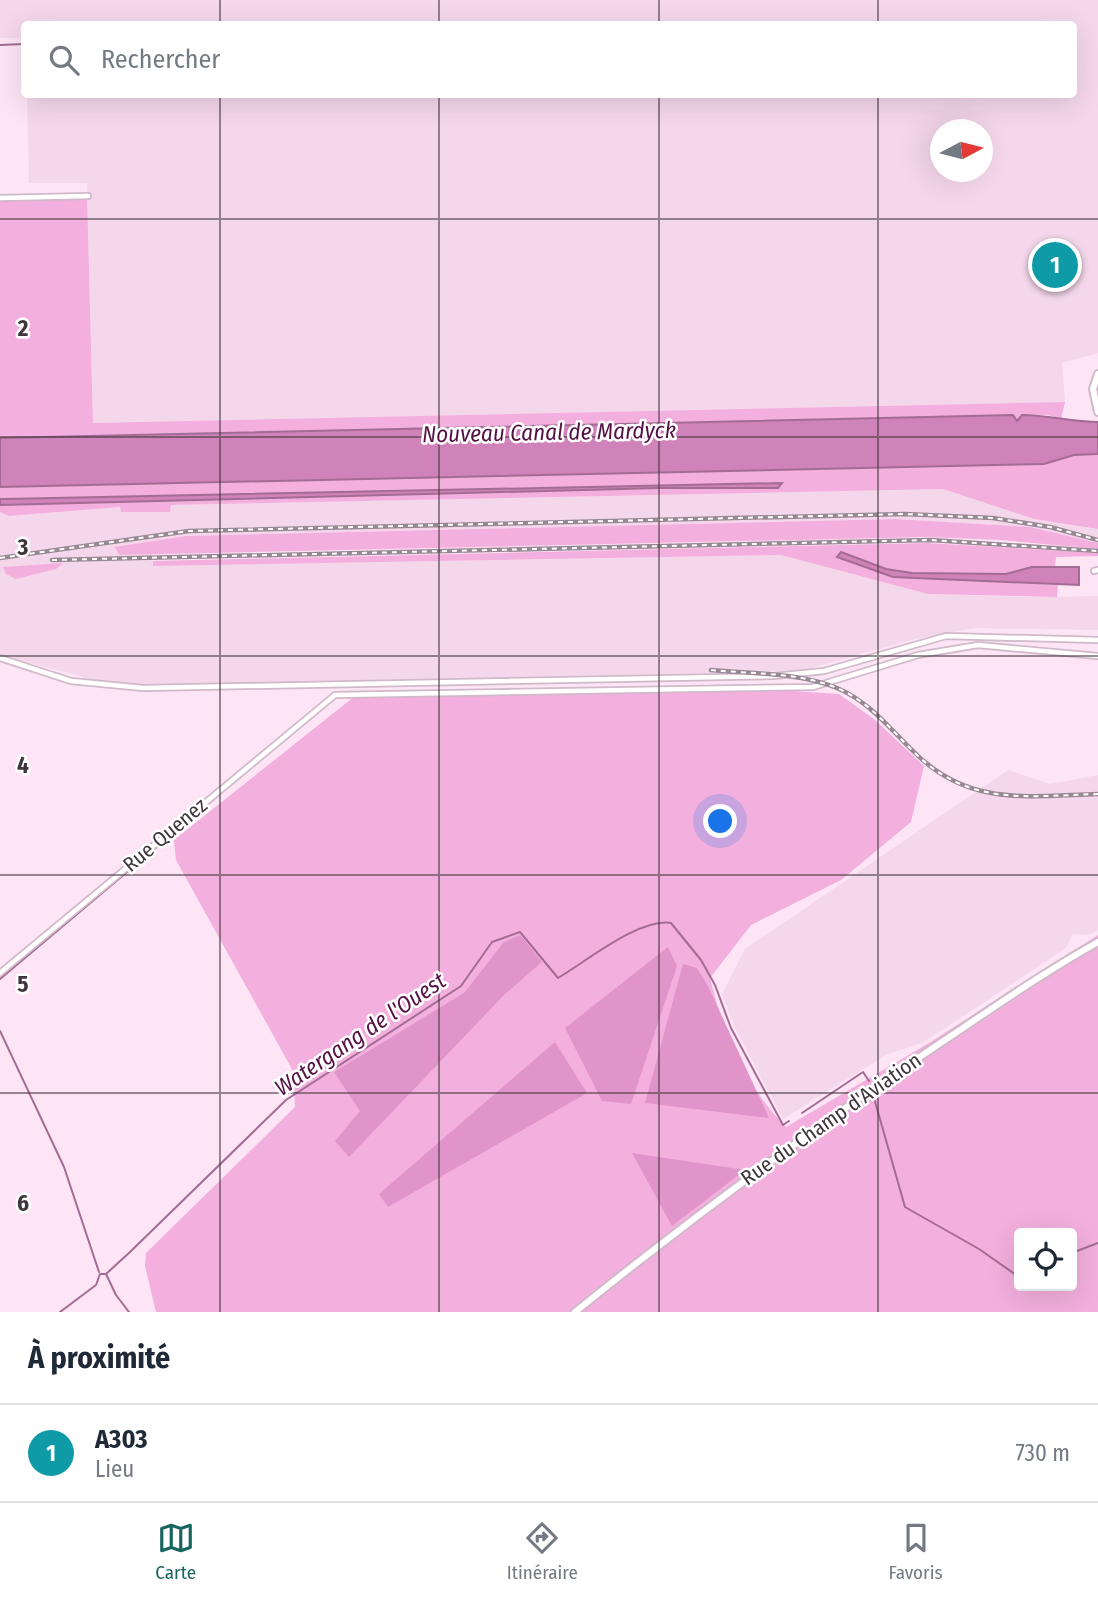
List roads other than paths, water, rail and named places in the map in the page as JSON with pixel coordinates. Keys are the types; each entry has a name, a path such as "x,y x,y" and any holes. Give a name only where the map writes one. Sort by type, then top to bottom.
{"street":[{"path":"0,198 88,196"},
{"path":"1098,374 1093,389 1098,412"},
{"path":"0,658 71,681 143,688 782,676 830,669 946,636 1098,640"},
{"name":"Rue Quenez","path":"0,973 338,694 816,687 914,656 978,645 1098,656"},
{"name":"Rue du Champ d'Aviation","path":"575,1312 703,1210 809,1131 1037,978 1098,942"}],"water":[{"name":"Nouveau Canal de Mardyck","path":"1013,415 1017,421 1022,415 1098,422 1098,454 1074,455 1044,464 0,487 0,438"},
{"path":"782,483 778,488 659,488 0,505 0,499"},
{"path":"841,552 886,569 912,573 1006,574 1032,567 1079,567 1079,585 893,577 837,557"}],"waterway":[{"path":"0,45 21,44"},
{"path":"0,979 221,793"},
{"name":"Watergang de l'Ouest","path":"60,1312 96,1285 100,1274 106,1274 130,1252 286,1100 461,986 492,942 520,932 558,978 629,934 658,923 671,923 701,960 715,985 731,1028 783,1125 789,1121"},
{"path":"0,1031 64,1167 99,1272"},
{"name":"Watergang de l'Ouest","path":"802,1113 863,1072 869,1081"},
{"name":"Watergang de l'Ouest","path":"874,1098 905,1207 979,1249 1014,1274"},
{"name":"Watergang de l'Ouest","path":"1077,1251 1098,1243"},
{"path":"106,1274 116,1295 129,1312"}],"railway":[{"path":"0,558 189,531 905,514 993,518 1050,527 1098,540"},
{"path":"52,560 931,540 1098,551"},
{"path":"711,670 791,676 837,688 869,708 935,770 978,790 1023,796 1098,794"}],"place":[{"name":"A303","path":"1055,265"}]}
